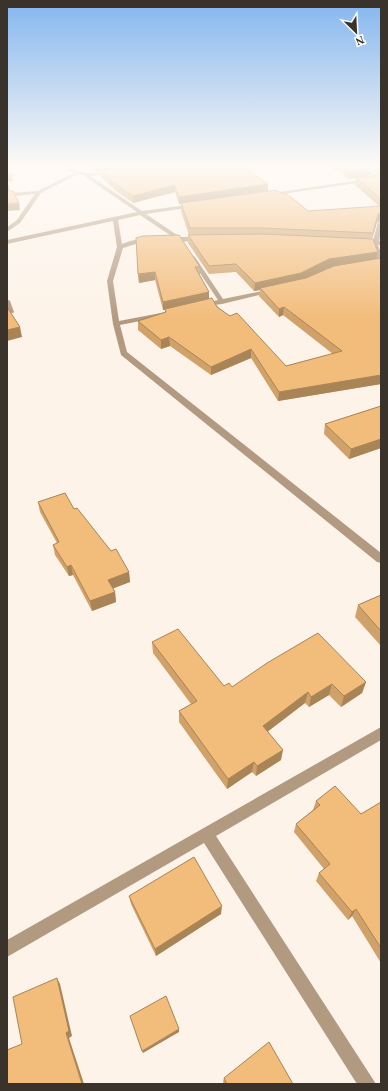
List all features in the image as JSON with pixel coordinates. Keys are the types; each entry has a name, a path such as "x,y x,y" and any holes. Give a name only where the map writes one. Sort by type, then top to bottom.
{"street":[{"path":"7,230 18,222 22,217"},
{"path":"7,242 124,217"},
{"path":"148,217 183,242"},
{"path":"114,219 120,247 110,281 116,324 124,353 381,559"},
{"path":"366,264 381,262 378,243 381,222"},
{"path":"120,247 132,242 146,240 183,242 212,238"},
{"path":"352,243 378,243"},
{"path":"189,251 222,302"},
{"path":"192,308 281,289"},
{"path":"7,301 11,312"},
{"path":"116,324 176,311"},
{"path":"7,949 381,733"},
{"path":"206,834 367,1084"}],"building":[{"path":"186,217 377,217 373,233 262,228 190,228"},
{"path":"262,234 373,239 378,252 329,259 301,273 255,283 236,264 209,266 188,235"},
{"path":"179,235 200,267 195,267 209,292 163,302 155,272 138,274 136,238 143,236"},
{"path":"381,258 381,375 279,392 251,349 211,367 169,337 161,340 138,321 166,312 165,309 212,298 217,307 230,316 237,313 286,366 342,351 284,307 279,309 260,288 306,278 334,266"},
{"path":"7,307 20,327 7,330"},
{"path":"381,406 381,439 351,449 325,424"},
{"path":"65,493 74,509 77,508 111,551 116,549 129,572 108,580 115,592 90,601 71,565 67,567 53,545 59,542 38,502"},
{"path":"381,595 381,631 358,605"},
{"path":"178,629 224,686 229,683 232,687 267,663 318,633 366,682 344,696 332,684 311,697 308,692 263,726 283,750 257,766 254,762 228,779 179,711 197,701 152,642"},
{"path":"335,786 361,814 381,802 381,948 356,909 352,912 319,873 330,864 296,824 320,805 316,801"},
{"path":"194,857 222,906 155,949 129,896"},
{"path":"57,978 69,1031 66,1033 82,1084 7,1084 7,1050 22,1044 13,997"},
{"path":"166,996 179,1029 142,1051 130,1016"},
{"path":"269,1042 293,1084 227,1084 224,1078"}]}
